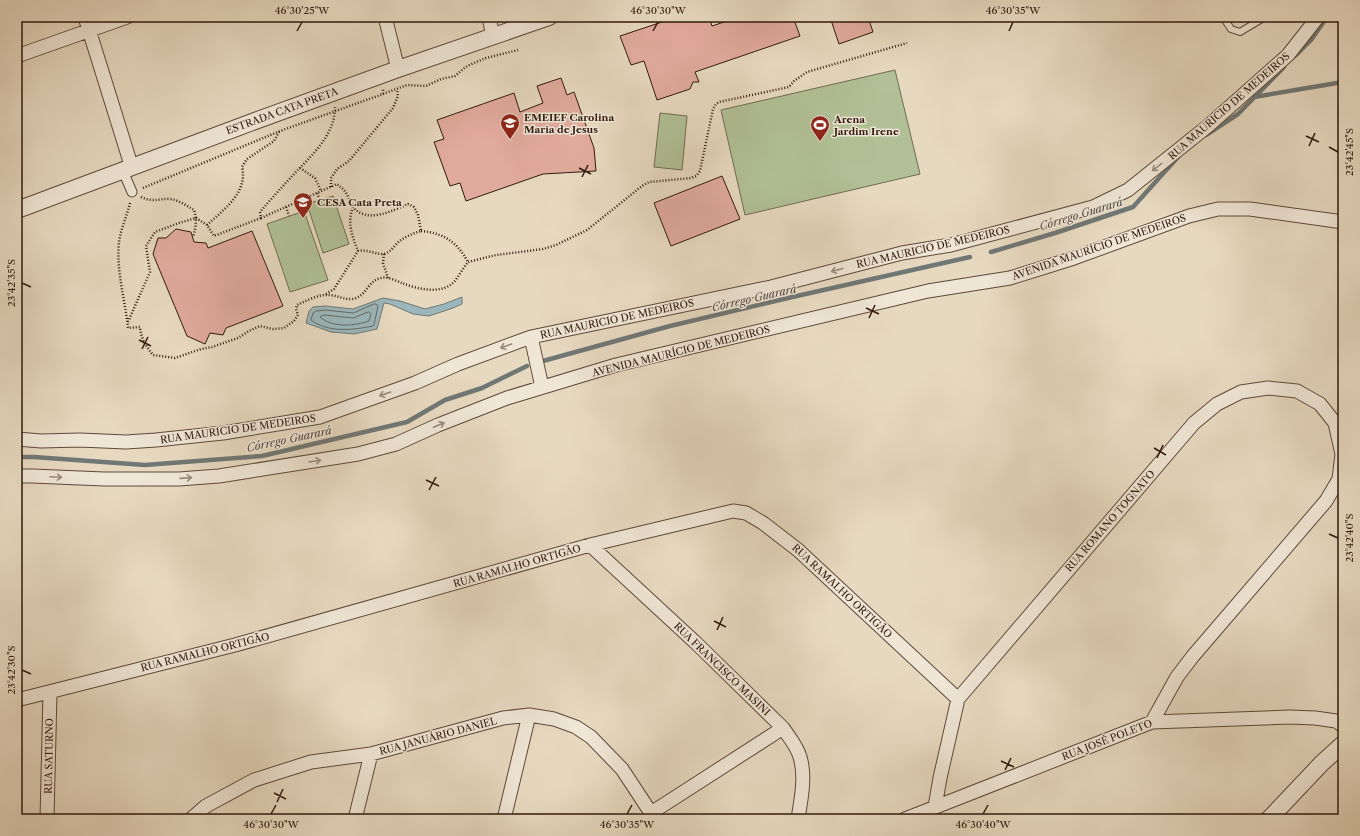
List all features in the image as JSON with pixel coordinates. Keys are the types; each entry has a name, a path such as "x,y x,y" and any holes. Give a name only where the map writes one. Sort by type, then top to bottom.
{"street":[{"path":"85,17 128,170 132,192"},
{"path":"17,56 127,17"},
{"path":"385,17 398,69"},
{"path":"489,17 493,37"},
{"name":"ESTRADA CATA PRETA","path":"17,210 381,75 549,17"},
{"name":"RUA MAURICIO DE MEDEIROS","path":"17,440 88,440 126,442 156,440 223,433 320,417 415,383 458,364 530,337 771,287 902,253 951,245 1093,207 1128,190 1208,126 1288,55 1318,17"},
{"name":"AVENIDA MAURÍCIO DE MEDEIROS","path":"17,476 104,479 219,476 358,454 396,444 486,406 542,387 616,365 928,291 1010,278 1074,258 1189,216 1218,210 1250,209 1343,222"},
{"path":"530,337 542,387"},
{"name":"RUA ROMANO TOGNATO","path":"935,807 958,699 1194,423 1217,404 1241,392 1268,388 1297,391 1320,404 1335,423 1342,454 1339,479 1326,501 1193,656 1177,677 1152,722"},
{"name":"RUA RAMALHO ORTIGÃO","path":"17,700 235,646 590,545 733,511 746,513 763,523 798,550 958,699"},
{"name":"RUA FRANCISCO MASINI","path":"590,545 696,643 783,728 794,743 800,757 802,792 798,819"},
{"name":"RUA SATURNO","path":"48,819 50,692"},
{"path":"504,819 529,715"},
{"name":"RUA JANUÁRIO DANIEL","path":"191,819 206,806 254,780 311,762 371,754 503,718 529,715 554,719 576,726 591,737 622,769 650,816"},
{"name":"RUA JOSÉ POLETO","path":"905,819 1152,722 1296,717 1336,721 1343,726"},
{"path":"650,816 783,728"},
{"path":"1269,819 1322,763 1343,744"},
{"path":"355,819 371,754"}],"lane":[{"path":"1223,17 1231,29 1240,32 1265,17"}],"path":[{"path":"325,294 349,299 356,298 364,293 370,284 381,278 388,278 409,286 433,291 445,288 454,282 468,262 496,255 543,249 556,245 587,230 649,182 692,178 696,176 701,167 713,109 719,102 789,87 794,81 808,72 907,43"},
{"path":"132,192 280,131 407,85 426,86 441,78 455,76 467,66 486,58 518,50"},
{"path":"381,75 383,94"},
{"path":"331,187 331,178 337,169 349,161 393,108 398,96 397,89"},
{"path":"261,218 260,212 322,144 331,127 335,115 335,106 329,94"},
{"path":"207,225 230,204 237,195 243,183 244,175 242,166 247,158 274,141 282,124 278,113"},
{"path":"300,168 314,178 321,191"},
{"path":"128,322 150,272 146,246 155,232 179,222 196,218 207,225 214,236 261,218 337,184 346,191 353,207 361,214 368,216 388,212 408,204 414,207 418,215 421,231"},
{"path":"132,192 130,205 119,240 118,255 121,290 128,328 140,327 141,336 144,343 153,355 175,358 238,338 260,326 273,329 284,328 294,321 298,315 296,309 298,304 334,289 358,251 364,250 384,254 392,250 400,241 421,231 434,232 449,239 462,251 468,262"},
{"path":"132,192 144,198 156,201 170,199 182,203 194,210 196,226 193,237"},
{"path":"317,193 320,200"},
{"path":"286,206 289,216"},
{"path":"353,207 351,212 350,231 358,251"},
{"path":"384,254 383,263 388,278"}],"green space":[{"name":"Arena Jardim Irene","path":"895,70 920,174 745,215 721,110"},
{"path":"660,113 687,116 682,170 654,167"},
{"path":"333,196 349,244 323,253 307,204"},
{"path":"304,211 328,280 290,292 267,224"}],"water":[{"path":"462,297 462,304 429,316 413,314 384,303 377,329 354,334 331,332 306,323 309,311 313,307 325,306 353,309 383,298 400,301 425,309"}],"building":[{"path":"677,17 709,17 712,26 739,17 793,17 800,36 695,72 699,82 693,82 690,89 657,100 644,61 631,65 620,36"},
{"path":"830,17 868,17 873,32 839,44"},
{"name":"EMEIEF Carolina Maria de Jesus","path":"561,78 567,95 574,92 594,148 596,171 543,174 466,201 460,183 450,186 434,142 444,139 437,120 514,93 520,112 543,103 537,86"},
{"path":"722,176 740,219 671,246 654,203"},
{"path":"176,229 191,232 194,242 206,243 208,248 252,231 283,306 226,328 223,335 210,333 205,344 187,336 153,254 158,238 166,238"}],"waterway":[{"name":"Córrego Guarará","path":"1295,56 1311,40 1327,17"},
{"name":"Córrego Guarará","path":"1206,135 1238,114 1284,67"},
{"name":"Córrego Guarará","path":"1254,97 1343,82"},
{"name":"Córrego Guarará","path":"991,252 1055,233 1133,207 1178,157"},
{"name":"Córrego Guarará","path":"543,361 670,326 970,257"},
{"name":"Córrego Guarará","path":"17,457 145,465 262,456 407,422 445,400 482,388 527,366"}],"place":[{"name":"EMEIEF Carolina Maria de Jesus","path":"510,140"},
{"name":"Arena Jardim Irene","path":"820,142"},
{"name":"CESA Cata Preta","path":"303,219"}]}
